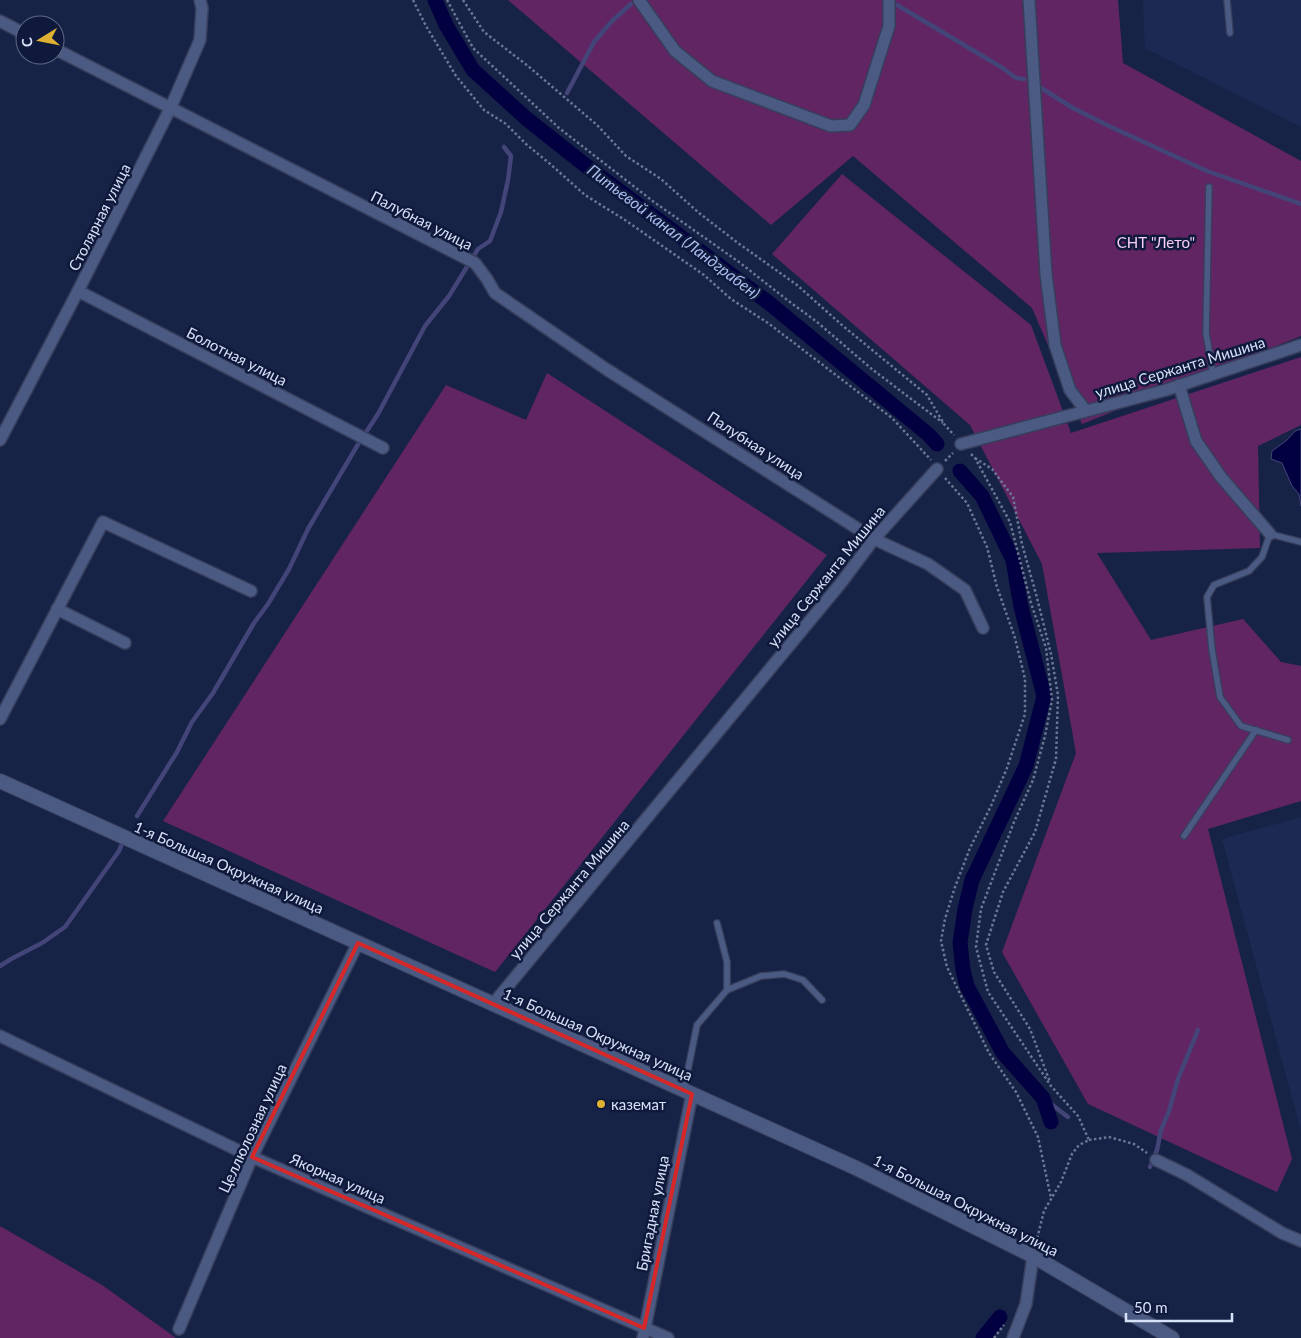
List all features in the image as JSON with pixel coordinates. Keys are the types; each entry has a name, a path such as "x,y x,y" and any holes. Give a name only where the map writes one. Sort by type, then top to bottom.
{"street":[{"name":"Столярная улица","path":"0,440 78,291 170,108 200,40 202,8 200,0"},
{"path":"639,0 675,51 712,81 832,126 850,125 864,105 889,26 889,0"},
{"path":"1029,0 1046,274 1055,345 1070,390 1086,411"},
{"path":"0,21 15,29"},
{"name":"Палубная улица","path":"65,54 475,263 487,279 494,293 606,369 874,539 928,564 965,590 983,628"},
{"name":"Болотная улица","path":"78,291 382,448"},
{"name":"улица Сержанта Мишина","path":"961,444 1179,385 1301,345"},
{"path":"1179,385 1196,441 1222,477 1270,534"},
{"name":"улица Сержанта Мишина","path":"493,1004 841,583 874,539 937,468"},
{"path":"0,719 103,522 251,590"},
{"path":"58,609 125,644"},
{"name":"1-я Большая Окружная улица","path":"0,781 856,1168 1033,1256 1172,1338"},
{"name":"Целлюлозная улица","path":"177,1334 252,1157 358,943"},
{"name":"Якорная улица","path":"0,1036 252,1157 644,1333 668,1338"},
{"name":"Бригадная улица","path":"644,1333 688,1092"},
{"path":"1154,1158 1187,1175 1282,1233 1301,1241"},
{"path":"1013,1338 1026,1304 1033,1256"}],"lane":[{"path":"1227,0 1230,34"},
{"path":"1208,187 1206,333 1213,374"},
{"path":"1288,740 1241,726 1220,697 1212,650 1207,596 1214,585 1249,571 1262,557 1270,534 1301,542"},
{"path":"1184,836 1256,730"},
{"path":"717,923 728,962 727,990"},
{"path":"688,1092 697,1026 727,990 761,976 784,974 802,980 822,1000"}],"path":[{"path":"413,0 456,76 484,110 506,124 585,195 625,220 704,275 731,299 768,322 892,418 923,450 967,503 987,546 997,587 1015,638 1025,679 1025,714 1004,775 970,848 955,887 945,919 941,941 947,967 989,1053 1016,1092 1038,1137 1051,1198"},
{"path":"447,0 473,48 559,128 654,202 739,262 817,322 873,370 944,424 927,395 843,326 797,285 699,213 661,179 626,156 596,125 528,66 484,32 462,0"},
{"path":"937,468 961,444"},
{"path":"975,458 992,469 1013,496 1022,544 1051,654 1058,695 1056,758 1035,832 1003,892 986,945 994,972 1030,1029 1052,1086"},
{"path":"983,473 1010,522 1031,603 1046,648 1052,700 1045,736 1033,780 1014,822 980,909 976,947 988,992 1052,1086 1078,1116 1089,1140"},
{"path":"1033,1256 1044,1211 1061,1182 1072,1154 1079,1145 1089,1140 1108,1137 1134,1144 1154,1158"},
{"path":"994,1338 1005,1324"}],"highlighted area":[{"path":"358,943 692,1094 644,1328 252,1157"}],"shaded area":[{"path":"1143,0 1301,0 1301,127 1145,48"},
{"path":"1301,429 1301,506 1299,494 1292,486 1282,463 1271,459 1272,451 1287,440 1295,431"},
{"path":"1301,817 1301,1131 1222,839"}],"green space":[{"name":"СНТ \"Лето\"","path":"508,0 1118,0 1123,63 1301,161 1301,336 1082,424 1032,308 853,156 771,225"},
{"path":"842,174 1031,325 1071,433 1301,357 1301,425 1258,446 1260,548 1097,553 1151,640 1243,619 1281,662 1301,666 1301,801 1208,829 1292,1159 1277,1192 1088,1104 1002,952 1076,753 1042,564 970,425 772,254"},
{"path":"547,373 827,555 495,972 163,821 446,385 526,420"},
{"path":"0,1226 102,1285 176,1338 0,1338"}],"waterway":[{"name":"Питьевой канал (Ландграбен)","path":"435,0 446,25 473,70 527,119 585,165 769,303 929,435 937,444"},
{"path":"567,93 594,42 612,21 631,4"},
{"path":"897,5 1001,67 1016,78 1024,79"},
{"path":"1041,88 1073,108 1207,171 1301,204"},
{"path":"137,816 177,752 192,722 213,693 254,623 289,569 308,529 378,414 425,326 449,296 478,249 490,241 501,212 508,180 511,156 504,147"},
{"name":"Питьевой канал (Ландграбен)","path":"960,471 982,496 1013,560 1021,607 1044,696 1026,766 972,880 960,943 963,970 967,986 1003,1053 1043,1098 1051,1122"},
{"path":"0,966 42,943 65,927 122,844"},
{"path":"1150,1167 1157,1150 1161,1130 1169,1111 1178,1079 1198,1030"},
{"path":"1043,1098 1068,1117"},
{"name":"Питьевой канал (Ландграбен)","path":"983,1338 1000,1317"}],"place":[{"name":"каземат","path":"601,1104"}]}
